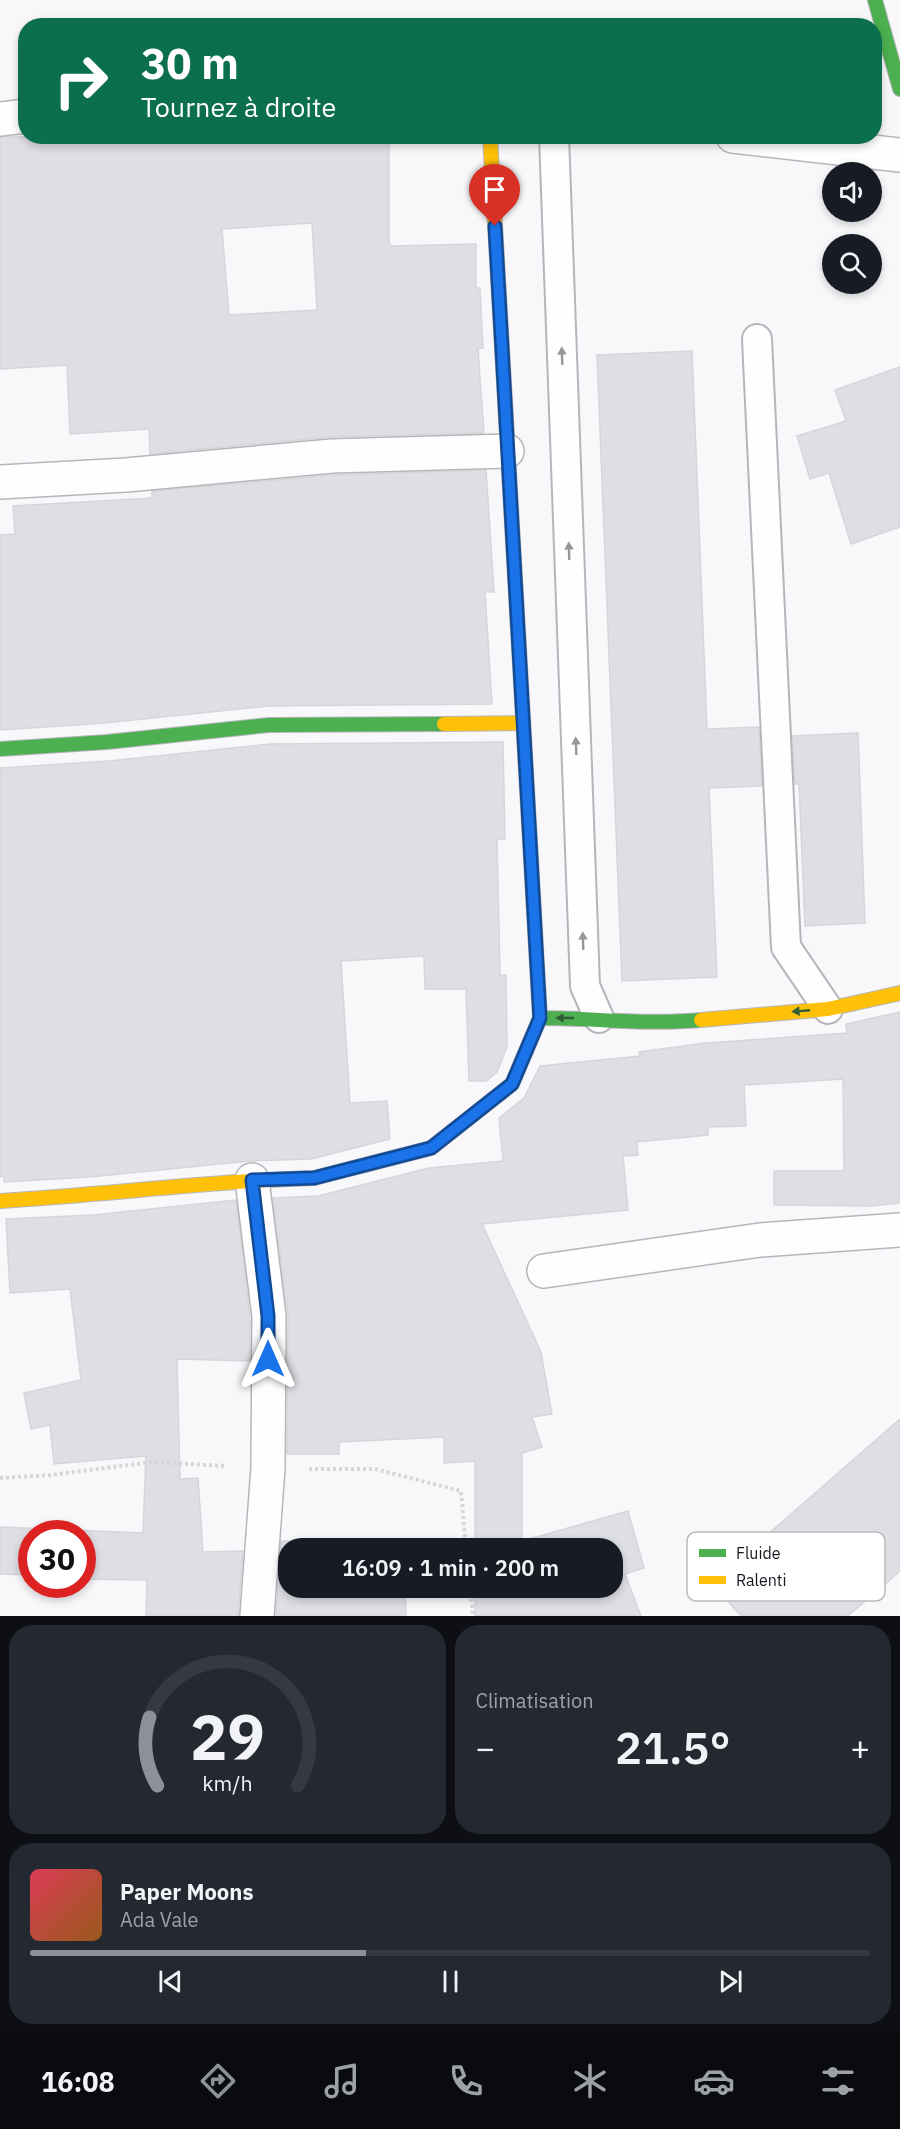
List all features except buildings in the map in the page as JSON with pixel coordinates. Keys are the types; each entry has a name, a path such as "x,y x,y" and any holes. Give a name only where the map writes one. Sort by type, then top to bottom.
{"street":[{"path":"875,0 880,18"},
{"path":"882,25 900,89"},
{"path":"0,119 18,117"},
{"path":"0,1201 91,1196 252,1180 314,1178 431,1148 512,1084 540,1018 490,144"},
{"path":"803,144 900,155"},
{"path":"0,482 126,475 332,456 507,451"},
{"path":"0,749 107,742 269,725 522,723"},
{"path":"540,1018 599,1018 656,1024 828,1009 900,993"},
{"path":"252,1180 268,1316 268,1468 257,1616"},
{"path":"543,1271 760,1240 900,1230"}],"lane":[{"path":"554,144 585,986 599,1018"},
{"path":"757,339 786,947 828,1009"}],"path":[{"path":"0,1478 51,1475 152,1462 268,1468 375,1469 461,1491 465,1538"},
{"path":"471,1598 473,1616"}],"traffic: fast":[{"path":"875,0 880,18"},
{"path":"882,25 900,89"},
{"path":"507,436 540,1018 641,1022 701,1020"},
{"path":"0,749 107,742 269,725 444,724"},
{"path":"314,1178 431,1148 512,1084 540,1018"}],"traffic: slow":[{"path":"490,144 507,436"},
{"path":"444,724 522,723"},
{"path":"701,1020 828,1009 900,993"},
{"path":"0,1201 314,1178"}],"route":[{"path":"268,1359 268,1316 252,1180 314,1178 431,1148 512,1084 540,1018 495,226"}]}
